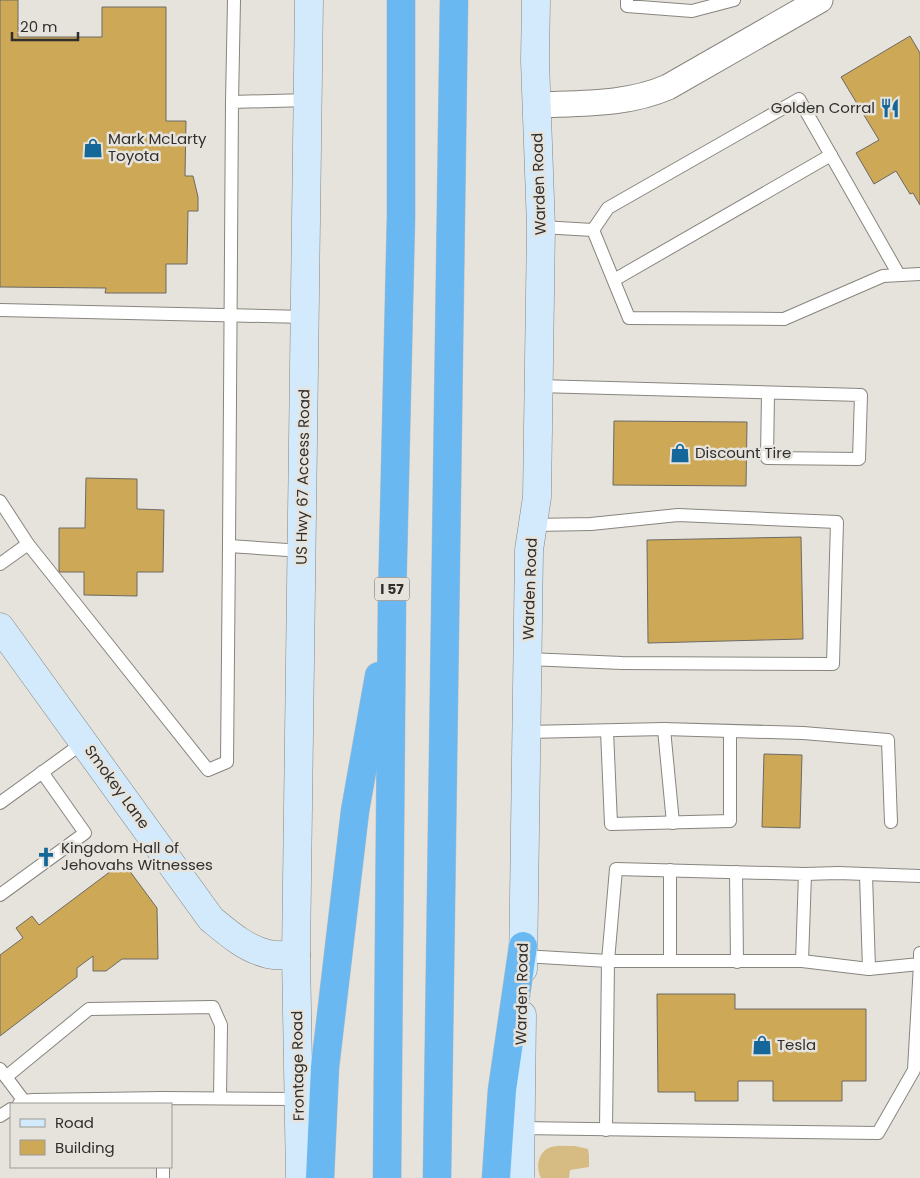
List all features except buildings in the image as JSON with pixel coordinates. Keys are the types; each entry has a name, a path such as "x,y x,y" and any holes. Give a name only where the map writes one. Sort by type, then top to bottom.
{"highway":[{"name":"I 57","path":"387,1178 392,601 401,217 400,0"},
{"path":"437,1178 454,0"},
{"path":"320,1178 325,1067 355,811 392,601"},
{"path":"496,1178 502,1090 523,951"}],"main road":[{"name":"US Hwy 67 Access Road","path":"296,955 309,0"},
{"name":"Warden Road","path":"520,1178 529,550 537,497 541,228 535,61 536,0"},
{"name":"Smokey Lane","path":"0,627 211,919 252,948 269,954 296,955"},
{"name":"Frontage Road","path":"296,955 300,1178"}],"street":[{"path":"537,105 608,102 651,94 668,87 809,3"}],"lane":[{"path":"0,501 28,544 208,770 227,762 234,0"},
{"path":"627,0 627,6 692,10 734,0"},
{"path":"232,102 308,100"},
{"path":"593,230 608,208 799,100 899,275"},
{"path":"614,280 831,155"},
{"path":"541,228 593,230"},
{"path":"593,230 629,318 784,319 883,276 920,274"},
{"path":"0,310 306,317"},
{"path":"538,386 861,395 859,459 767,458 768,393"},
{"path":"528,659 622,663 833,664 837,522 678,514 591,524 533,525"},
{"path":"0,564 28,544"},
{"path":"229,546 302,550"},
{"path":"527,732 664,730 803,733 888,740 891,822"},
{"path":"664,730 673,823"},
{"path":"607,731 611,824 730,821 730,732"},
{"path":"0,803 84,742"},
{"path":"0,895 85,833 42,772"},
{"path":"606,1130 608,961 616,869 920,876"},
{"path":"670,870 670,961"},
{"path":"736,872 738,962"},
{"path":"802,961 805,874"},
{"path":"866,875 869,969"},
{"path":"523,951 608,961 802,961 869,969 920,964"},
{"path":"520,1128 878,1133 914,1070 920,953"},
{"path":"220,1098 221,1025 212,1007 89,1010 3,1073 22,1102 162,1101 220,1098 298,1099"}],"shaded area":[{"path":"554,1146 575,1146 588,1149 589,1167 570,1170 569,1178 541,1178 538,1165 540,1156 546,1149"}],"place":[{"name":"Golden Corral","path":"890,108"},
{"name":"Mark McLarty Toyota","path":"93,148"},
{"name":"Discount Tire","path":"680,453"},
{"name":"Kingdom Hall of Jehovahs Witnesses","path":"46,857"},
{"name":"Tesla","path":"762,1045"}]}
